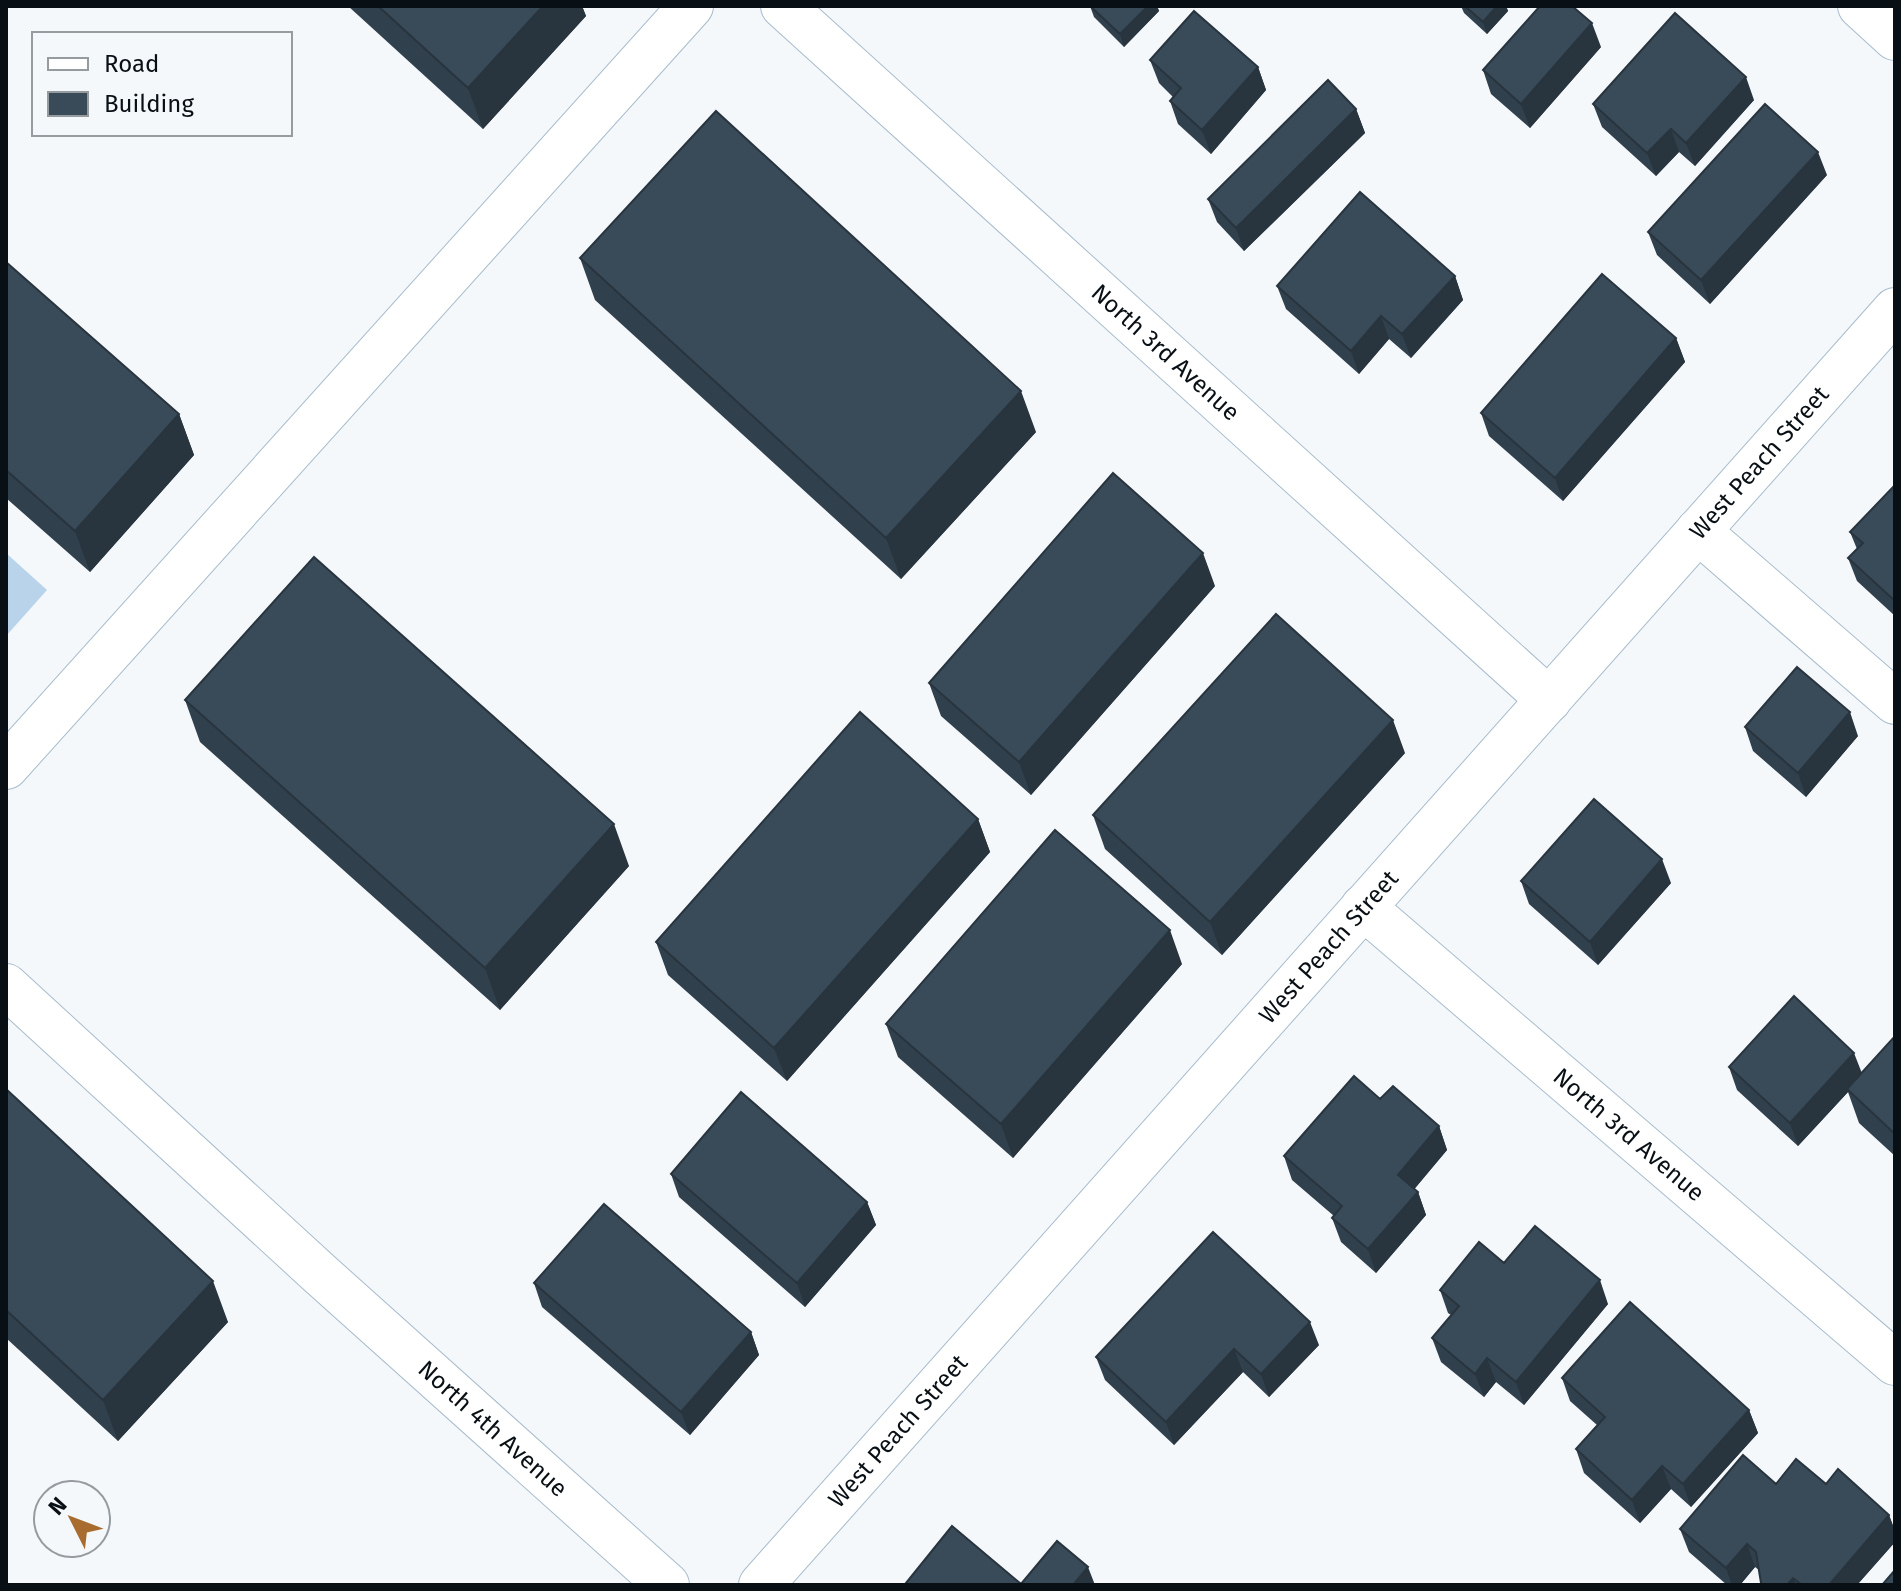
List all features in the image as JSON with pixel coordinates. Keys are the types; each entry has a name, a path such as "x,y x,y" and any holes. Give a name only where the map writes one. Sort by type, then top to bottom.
{"street":[{"path":"6,767 691,6"},
{"name":"North 3rd Avenue","path":"783,6 1549,700"},
{"path":"1860,6 1895,38"},
{"name":"West Peach Street","path":"761,1585 1895,310"},
{"path":"1698,531 1895,702"},
{"name":"North 3rd Avenue","path":"1363,907 1895,1363"},
{"name":"North 4th Avenue","path":"6,986 319,1273 667,1585"}],"shaded area":[{"path":"6,553 47,590 6,636"}],"building":[{"path":"378,6 543,6 468,88"},
{"path":"1090,6 1148,6 1120,34"},
{"path":"1465,6 1497,6 1483,22"},
{"path":"1540,6 1572,6 1592,23 1521,104 1483,70"},
{"path":"1194,11 1258,67 1202,130 1170,101 1181,88 1150,60"},
{"path":"1675,13 1746,77 1686,143 1671,129 1647,153 1593,104"},
{"path":"1328,80 1356,109 1236,228 1208,199"},
{"path":"1765,104 1818,152 1701,280 1648,232"},
{"path":"716,111 1021,391 886,538 580,258"},
{"path":"1360,192 1455,276 1402,334 1381,316 1351,351 1277,286"},
{"path":"6,262 179,414 75,531 6,470"},
{"path":"1602,274 1676,338 1555,478 1481,413"},
{"path":"1113,473 1203,553 1019,762 929,683"},
{"path":"1895,485 1895,601 1848,558 1863,543 1850,532"},
{"path":"314,557 614,824 485,968 185,700"},
{"path":"1276,614 1393,720 1210,922 1093,815"},
{"path":"1797,667 1850,712 1798,773 1745,727"},
{"path":"860,712 978,819 774,1048 656,942"},
{"path":"1594,799 1662,859 1590,942 1521,881"},
{"path":"1055,830 1170,930 1001,1124 886,1024"},
{"path":"1794,996 1854,1053 1790,1123 1729,1067"},
{"path":"1895,1036 1895,1134 1847,1089"},
{"path":"1354,1076 1380,1099 1393,1086 1439,1126 1398,1175 1418,1192 1368,1249 1332,1218 1342,1206 1284,1156"},
{"path":"6,1089 213,1281 103,1400 6,1310"},
{"path":"741,1092 867,1202 797,1283 671,1174"},
{"path":"604,1204 751,1332 681,1412 534,1283"},
{"path":"1535,1226 1600,1280 1516,1382 1487,1358 1475,1374 1432,1338 1459,1306 1440,1290 1479,1242 1504,1263"},
{"path":"1213,1232 1310,1322 1261,1374 1234,1349 1166,1422 1096,1357"},
{"path":"1630,1302 1749,1410 1683,1484 1662,1466 1632,1500 1576,1449 1605,1417 1562,1378"},
{"path":"1743,1455 1776,1484 1796,1459 1826,1484 1838,1469 1889,1515 1829,1585 1802,1585 1793,1578 1787,1585 1764,1585 1761,1583 1756,1552 1747,1544 1726,1568 1680,1529"},
{"path":"952,1526 1021,1584 1057,1541 1088,1567 1073,1585 908,1585 906,1583"},
{"path":"1895,1570 1895,1585 1882,1585"}]}
